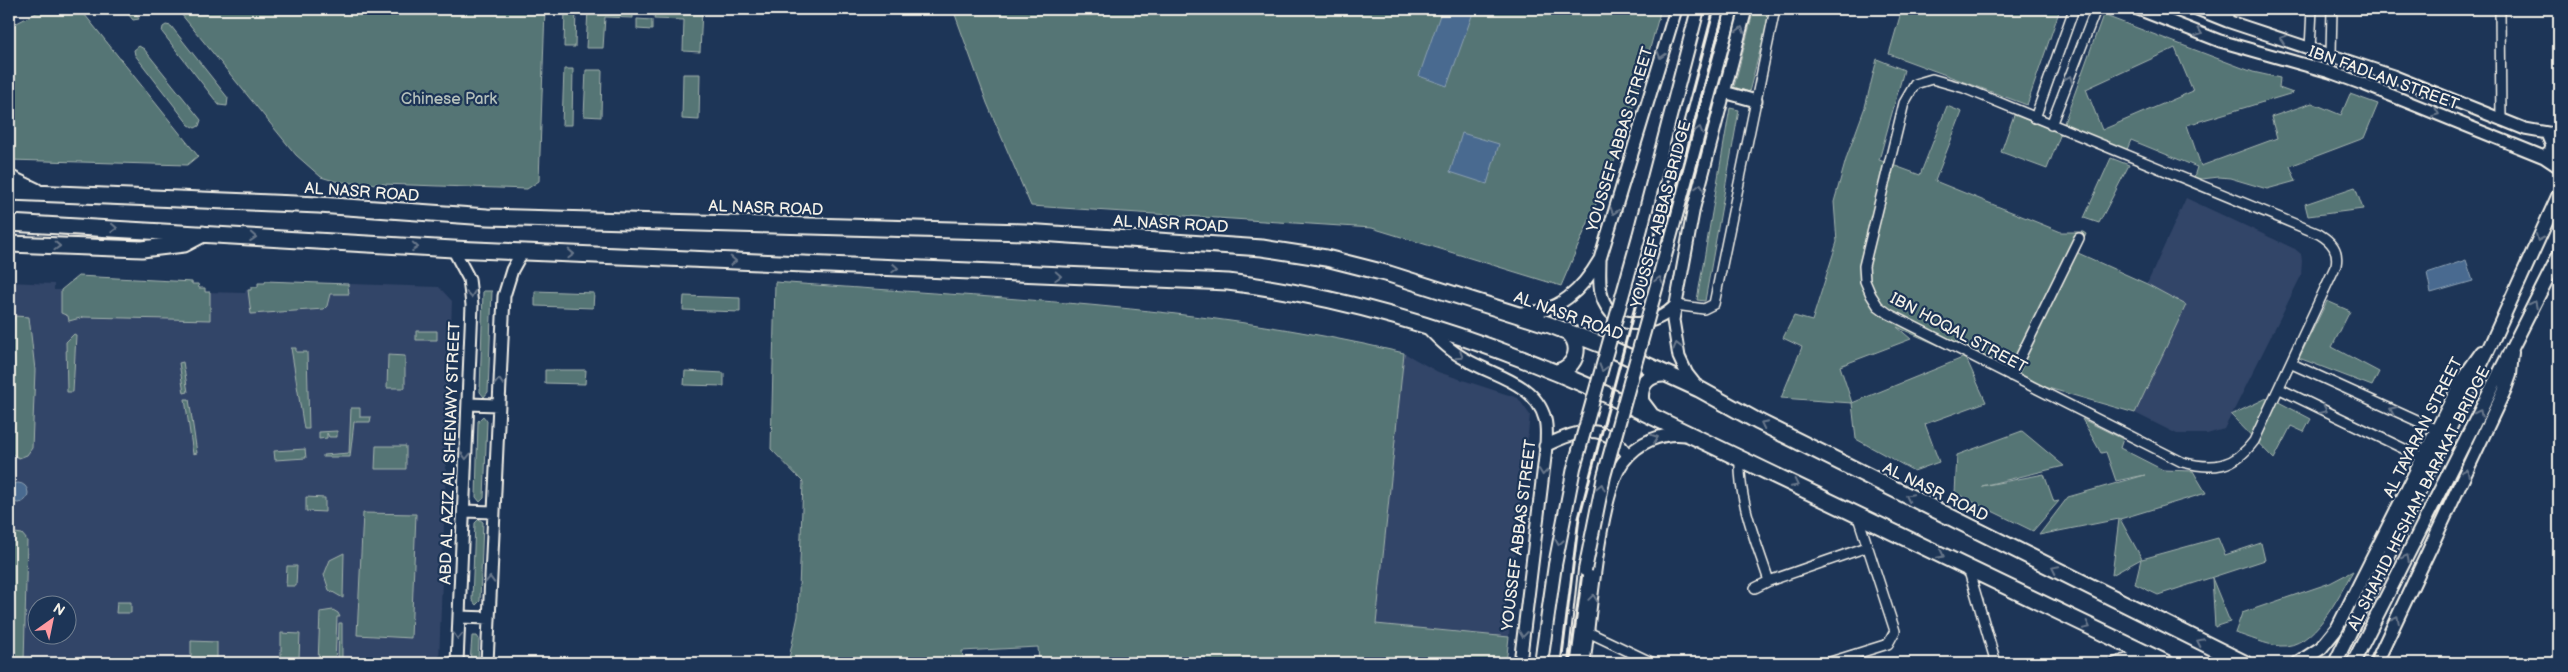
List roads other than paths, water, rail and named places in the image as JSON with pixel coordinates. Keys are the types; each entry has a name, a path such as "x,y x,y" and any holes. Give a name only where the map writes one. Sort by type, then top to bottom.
{"highway":[{"path":"9,178 40,193"},
{"name":"AL NASR ROAD","path":"9,192 310,204 487,217 1025,232 1229,244 1294,252 1358,266 1512,312 1567,331 1699,389 1765,425 2244,663"},
{"path":"9,223 453,249 1228,282 1337,300 1424,324 1557,372 1651,414 2166,663"},
{"path":"9,244 142,250 184,244 204,233"},
{"path":"1557,372 1567,368 1576,355 1576,344 1567,331"},
{"path":"1651,414 1641,402 1642,385 1650,377 1666,374"}],"main road":[{"name":"YOUSSEF ABBAS BRIDGE","path":"1541,663 1555,564 1576,461 1639,236 1698,9"},
{"name":"YOUSSEF ABBAS BRIDGE","path":"1574,663 1585,570 1610,454 1732,9"},
{"name":"AL TAYARAN STREET","path":"2298,663 2313,655 2329,640 2338,627 2469,367 2491,344 2559,194"},
{"path":"2376,663 2505,389 2512,362 2512,347 2559,255"},
{"name":"AL SHAHID HESHAM BARAKAT BRIDGE","path":"2335,663 2491,344"},
{"name":"AL SHAHID HESHAM BARAKAT BRIDGE","path":"2353,663 2512,347"},
{"path":"2329,640 2330,653 2335,663"}],"street":[{"name":"YOUSSEF ABBAS STREET","path":"1512,312 1544,310 1563,302 1583,285 1600,259 1676,9"},
{"path":"1699,389 1687,374 1679,357 1674,339 1673,320 1694,207 1746,9"},
{"path":"1676,305 1704,308 1714,304 1776,9"},
{"path":"2035,118 2074,9"},
{"path":"2051,125 2096,9"},
{"name":"IBN FADLAN STREET","path":"2138,9 2220,41 2330,72 2363,84 2544,157 2559,166"},
{"name":"IBN FADLAN STREET","path":"2197,9 2227,21 2393,76 2525,129 2559,135"},
{"path":"2227,21 2229,9"},
{"path":"2310,49 2312,9"},
{"path":"2331,54 2332,9"},
{"path":"2500,9 2501,120"},
{"name":"IBN HOQAL STREET","path":"1922,80 1942,80 2051,125 2319,234 2330,241 2336,249 2336,265 2292,364 2254,441 2238,460 2227,464 2197,466 2182,462 1889,314 1878,306 1871,295 1865,281 1864,266 1904,103 1915,84 1922,80"},
{"path":"1724,92 1756,100"},
{"path":"2544,157 2550,152 2552,146 2546,134"},
{"path":"2011,376 2079,238"},
{"name":"ABD AL AZIZ AL SHENAWY STREET","path":"453,249 466,271 472,296 457,663"},
{"path":"488,663 493,512 505,289 522,252"},
{"path":"1600,259 1601,292 1604,302 1621,318 1636,323 1652,322 1666,315 1676,305"},
{"name":"YOUSSEF ABBAS STREET","path":"1424,324 1442,343 1463,358 1512,382 1532,396 1544,418 1546,446 1520,663"},
{"path":"2292,364 2437,430"},
{"path":"2280,388 2423,458"},
{"path":"468,404 498,405"},
{"path":"1546,446 1577,432 1594,431 1617,442 1628,456"},
{"path":"1584,663 1606,510 1618,472 1628,456 1644,442 1663,435 1684,434 1704,440"},
{"path":"1740,457 1739,478 1742,496 1769,581"},
{"path":"464,511 493,512"},
{"path":"1828,663 1888,644 1894,636 1895,626 1857,514"},
{"path":"1755,588 1769,581 1867,547"},
{"path":"1968,568 1996,663"},
{"path":"459,617 489,618"},
{"path":"1588,632 1653,663"},
{"path":"2114,663 2145,653"}],"railway":[{"path":"1561,663 1579,518 1714,9"},
{"path":"1570,663 1589,520 1725,9"}],"park label":[{"name":"Chinese Park","path":"449,98"}]}
